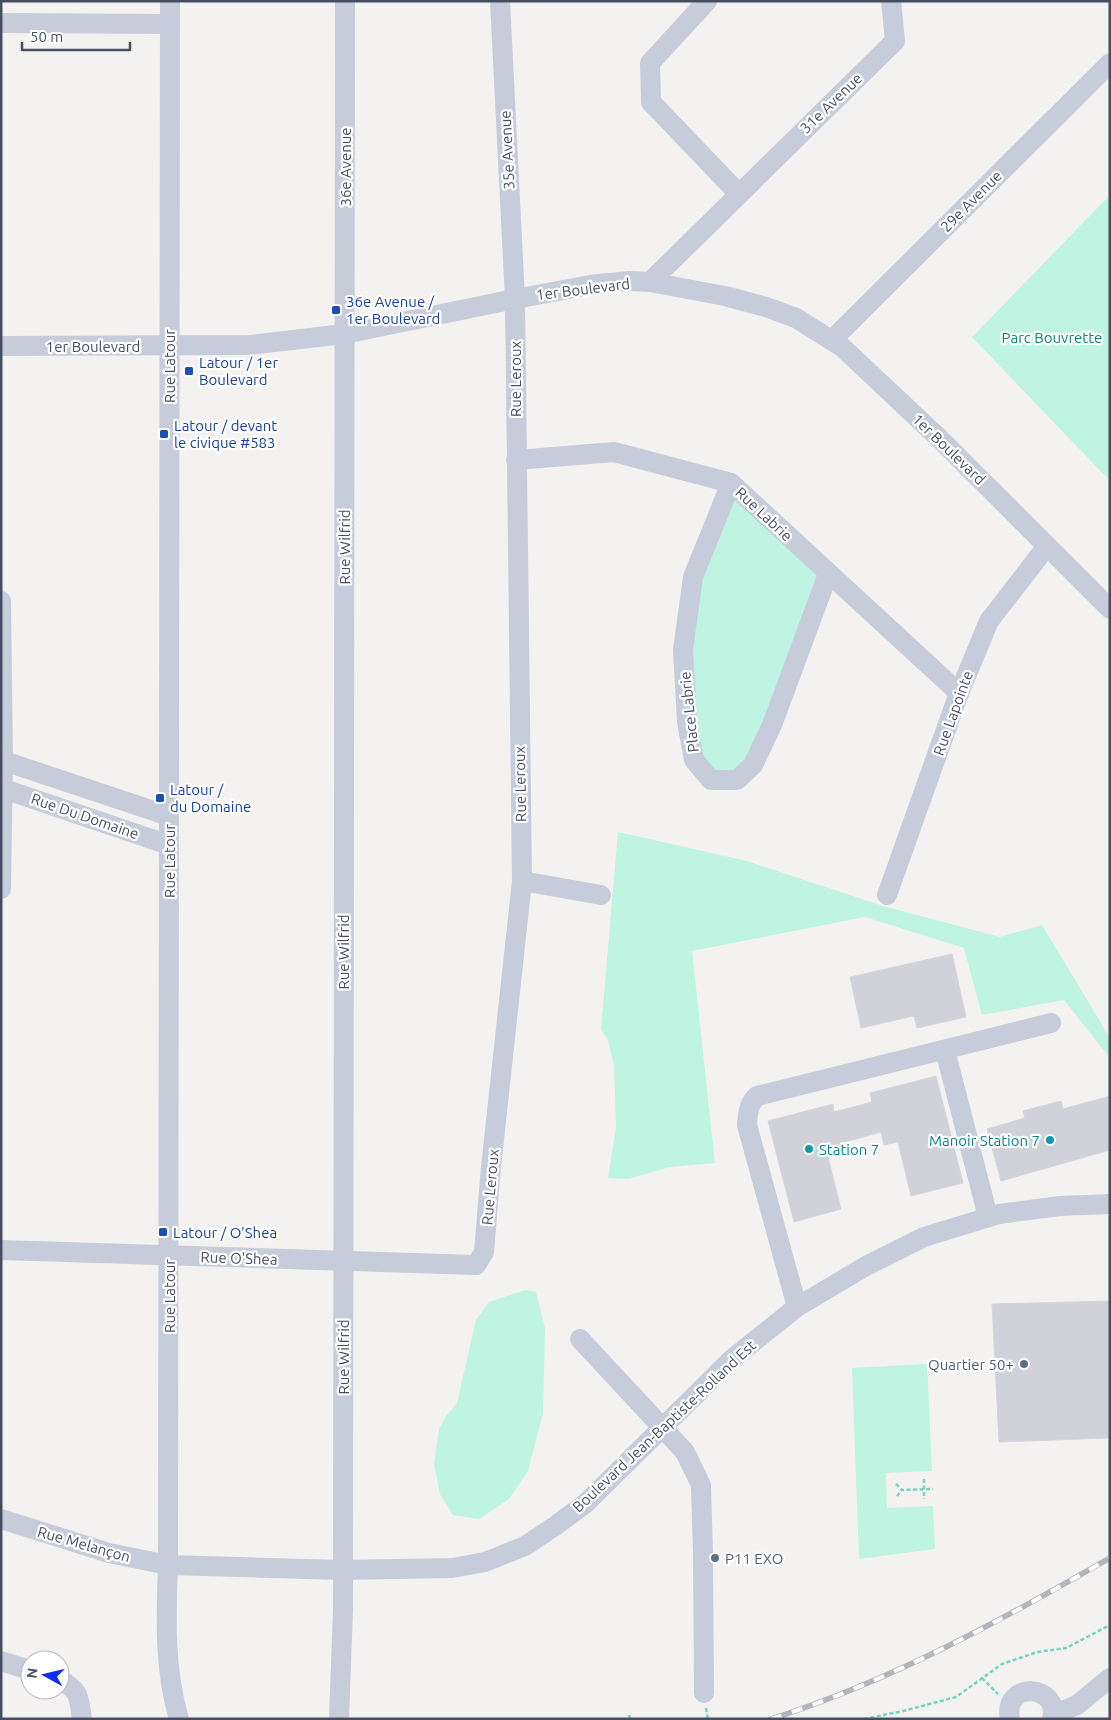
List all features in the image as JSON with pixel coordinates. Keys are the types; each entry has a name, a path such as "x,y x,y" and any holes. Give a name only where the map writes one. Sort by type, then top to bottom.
{"street":[{"name":"Rue Latour","path":"170,1 169,1255 168,1565 166,1608 168,1661 180,1719"},
{"name":"36e Avenue","path":"344,334 345,1"},
{"name":"35e Avenue","path":"500,1 515,298"},
{"path":"707,1 650,63 651,102 739,194"},
{"name":"31e Avenue","path":"650,282 896,41 891,1"},
{"path":"1,23 170,24"},
{"name":"29e Avenue","path":"832,340 1110,63"},
{"name":"1er Boulevard","path":"1,346 250,344 344,334 515,298 590,285 629,281 650,282 725,296 766,307 796,318 842,347 940,440 1110,609"},
{"name":"Rue Leroux","path":"476,1266 484,1252 490,1177 522,881 515,298"},
{"name":"Rue Wilfrid","path":"339,1719 343,1609 344,334"},
{"name":"Rue Labrie","path":"516,460 614,452 731,483 959,693"},
{"name":"Place Labrie","path":"731,483 692,576 683,650 687,722 694,760 711,780 737,780 753,765 772,725 828,574"},
{"name":"Rue Lapointe","path":"887,895 959,693 989,621 1047,546"},
{"path":"1,601 1,889"},
{"name":"Rue Du Domaine","path":"2,760 169,816"},
{"name":"Rue Du Domaine","path":"2,788 169,845"},
{"path":"522,881 601,895"},
{"path":"797,1307 746,1125 752,1101 757,1096 1050,1023"},
{"path":"945,1050 988,1217"},
{"name":"Boulevard Jean-Baptiste-Rolland Est","path":"168,1565 342,1570 452,1568 485,1562 525,1546 586,1503 732,1359 797,1307 866,1266 924,1237 999,1214 1060,1206 1110,1204"},
{"name":"Rue O'Shea","path":"1,1250 476,1266"},
{"path":"580,1339 685,1452 701,1484 704,1693"},
{"name":"Rue Melançon","path":"1,1519 109,1553 168,1565"},
{"path":"1,1661 20,1667"},
{"path":"1010,1712 1013,1699 1025,1691 1039,1692 1050,1701 1052,1717 1077,1705 1110,1678"},
{"path":"70,1685 74,1688 78,1696 82,1719"}],"path":[{"path":"924,1479 924,1499"},
{"path":"896,1484 902,1490"},
{"path":"896,1496 902,1490 933,1489"},
{"path":"864,1719 956,1697 1002,1664 1037,1652 1066,1648 1110,1625"},
{"path":"982,1678 1010,1712"}],"green space":[{"name":"Parc Bouvrette","path":"1110,195 1110,481 972,337"},
{"path":"731,483 828,574 753,765 711,780 687,722 693,577"},
{"path":"618,832 747,861 883,906 1000,937 1042,925 1110,1038 1110,1058 1064,1000 982,1015 964,948 865,917 692,951 715,1163 670,1167 628,1179 608,1178 616,1127 614,1066 608,1040 601,1029"},
{"path":"525,1290 536,1292 545,1328 543,1413 528,1471 509,1499 479,1519 453,1515 440,1494 434,1464 439,1429 457,1403 476,1320 489,1302"},
{"path":"927,1364 932,1471 886,1473 887,1508 933,1506 935,1549 859,1559 852,1368"}],"building":[{"path":"952,954 966,1017 917,1028 914,1016 861,1028 850,977"},
{"name":"Station 7","path":"936,1076 963,1183 911,1196 898,1142 884,1145 881,1132 841,1143 844,1153 828,1157 841,1209 794,1222 768,1121 833,1104 834,1112 872,1102 870,1093"},
{"name":"Manoir Station 7","path":"1110,1096 1110,1150 1001,1181 987,1129 1025,1118 1023,1111 1061,1101 1063,1109"},
{"path":"1110,1301 1110,1438 999,1442 992,1304"}],"railway":[{"path":"771,1719 816,1704 903,1668 987,1626 1110,1558"}],"place":[{"name":"36e Avenue / 1er Boulevard","path":"336,310"},
{"name":"Latour / 1er Boulevard","path":"189,371"},
{"name":"Latour / devant le civique #583","path":"164,434"},
{"name":"Latour / du Domaine","path":"160,798"},
{"name":"Manoir Station 7","path":"1050,1140"},
{"name":"Station 7","path":"809,1149"},
{"name":"Latour / O'Shea","path":"163,1232"},
{"name":"Quartier 50+","path":"1024,1364"},
{"name":"P11 EXO","path":"715,1558"}]}
